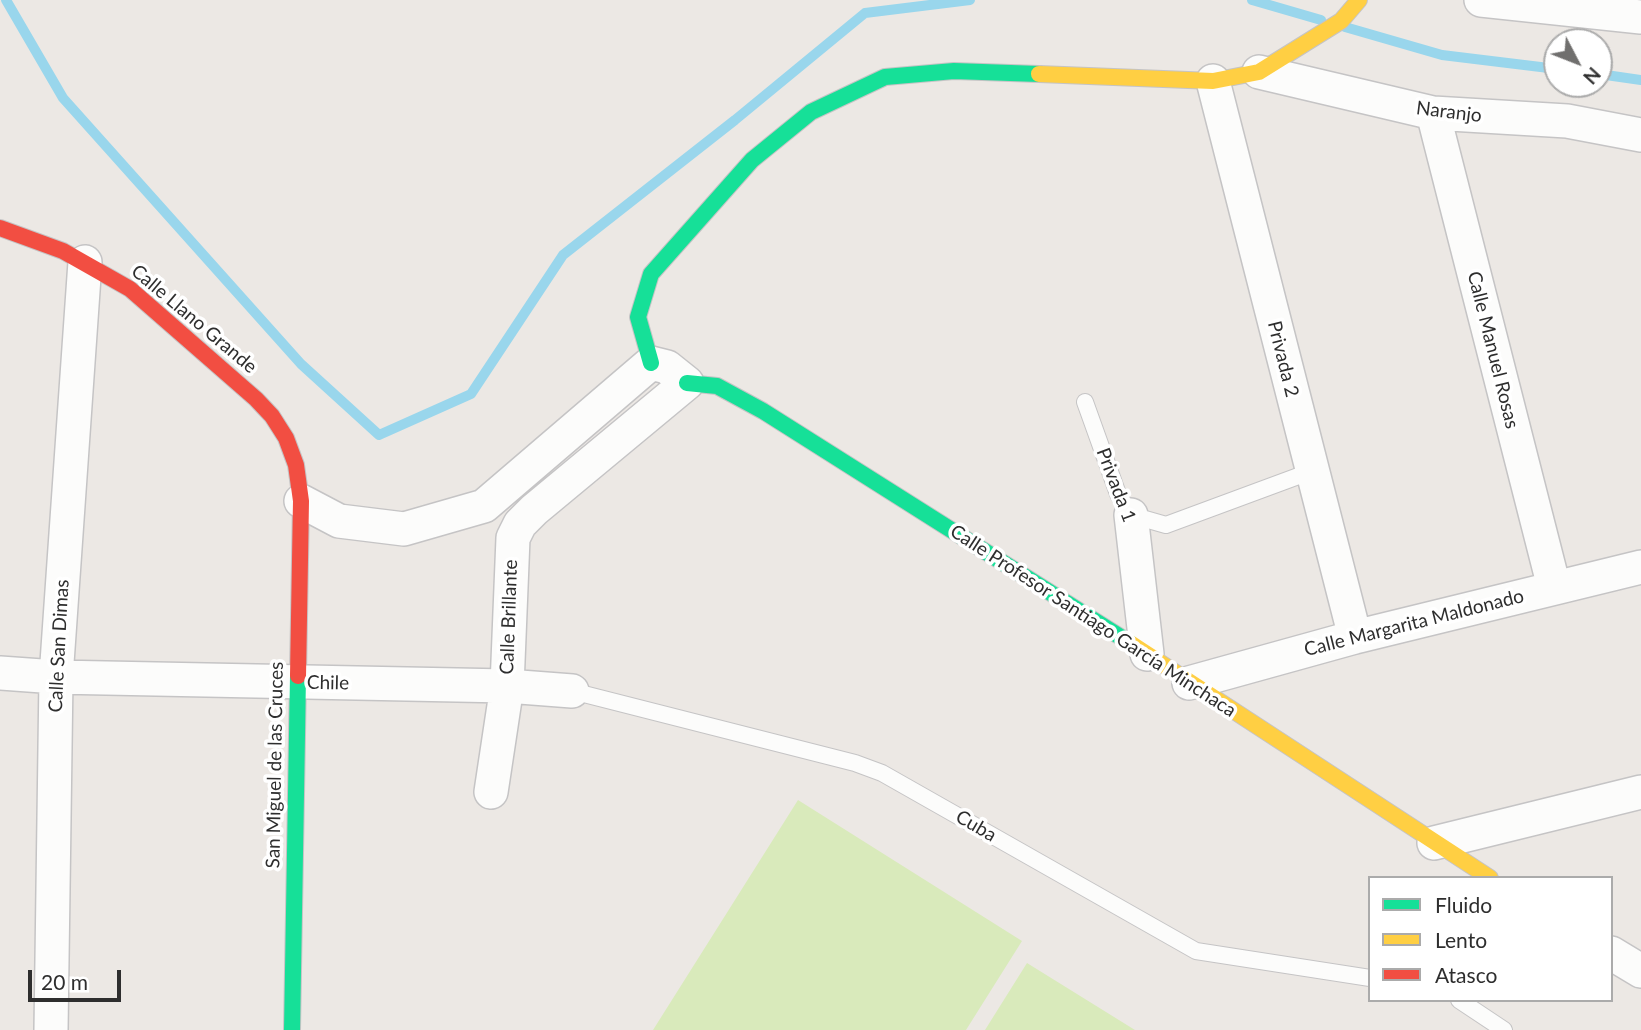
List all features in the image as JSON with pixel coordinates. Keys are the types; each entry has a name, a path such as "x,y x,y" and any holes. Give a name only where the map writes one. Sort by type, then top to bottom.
{"street":[{"path":"651,363 638,317 651,274 752,160 811,112 886,77 954,71 1213,81 1259,72 1341,21 1359,0"},
{"path":"1481,0 1590,6 1641,17"},
{"name":"Naranjo","path":"1259,72 1433,113 1567,121 1641,135"},
{"name":"Privada 2","path":"1213,81 1354,637"},
{"name":"Calle Manuel Rosas","path":"1433,113 1554,587"},
{"name":"Calle Llano Grande","path":"0,228 29,237 85,262 130,289 256,398 286,438 296,465 301,501"},
{"name":"Calle San Dimas","path":"51,1030 56,677 85,262"},
{"path":"651,363 667,367 687,383"},
{"path":"301,501 339,521 404,529 484,506 651,363"},
{"name":"Calle Brillante","path":"491,792 507,686 513,538 520,524 534,510 687,383"},
{"name":"Calle Profesor Santiago García Minchaca","path":"687,383 717,386 763,411 1147,654 1487,876"},
{"name":"San Miguel de las Cruces","path":"292,1030 301,501"},
{"name":"Privada 1","path":"1131,515 1147,654"},
{"name":"Calle Margarita Maldonado","path":"1189,683 1354,637 1641,567"},
{"name":"Chile","path":"0,673 56,677 507,686 572,691"},
{"path":"1434,843 1641,792"},
{"path":"1613,954 1641,971"}],"lane":[{"name":"Privada 1","path":"1085,402 1118,494 1131,515"},
{"path":"1131,515 1166,525 1312,471"},
{"name":"Cuba","path":"572,691 855,763 882,773 1196,951 1368,978"},
{"path":"1462,1002 1504,1030"}],"green space":[{"path":"798,800 1022,941 966,1030 653,1030"},
{"path":"1027,963 1135,1030 985,1030"}],"waterway":[{"path":"6,0 63,98 301,364 379,435 471,394 563,255 735,120 865,13 970,0"},
{"path":"1252,0 1321,20"},
{"path":"1345,27 1442,55 1543,67"},
{"path":"1613,76 1641,80"}],"traffic: fast":[{"path":"651,363 638,317 651,274 752,160 811,112 885,77 954,71 1039,74"},
{"path":"687,383 717,386 763,411 1130,643"},
{"path":"292,1030 298,676"}],"traffic: slow":[{"path":"1039,74 1213,81 1259,72 1341,21 1359,0"},
{"path":"1130,643 1487,876"}],"traffic: jam":[{"path":"0,228 63,251 130,289 272,416 286,438 296,465 301,501 298,676"}]}
